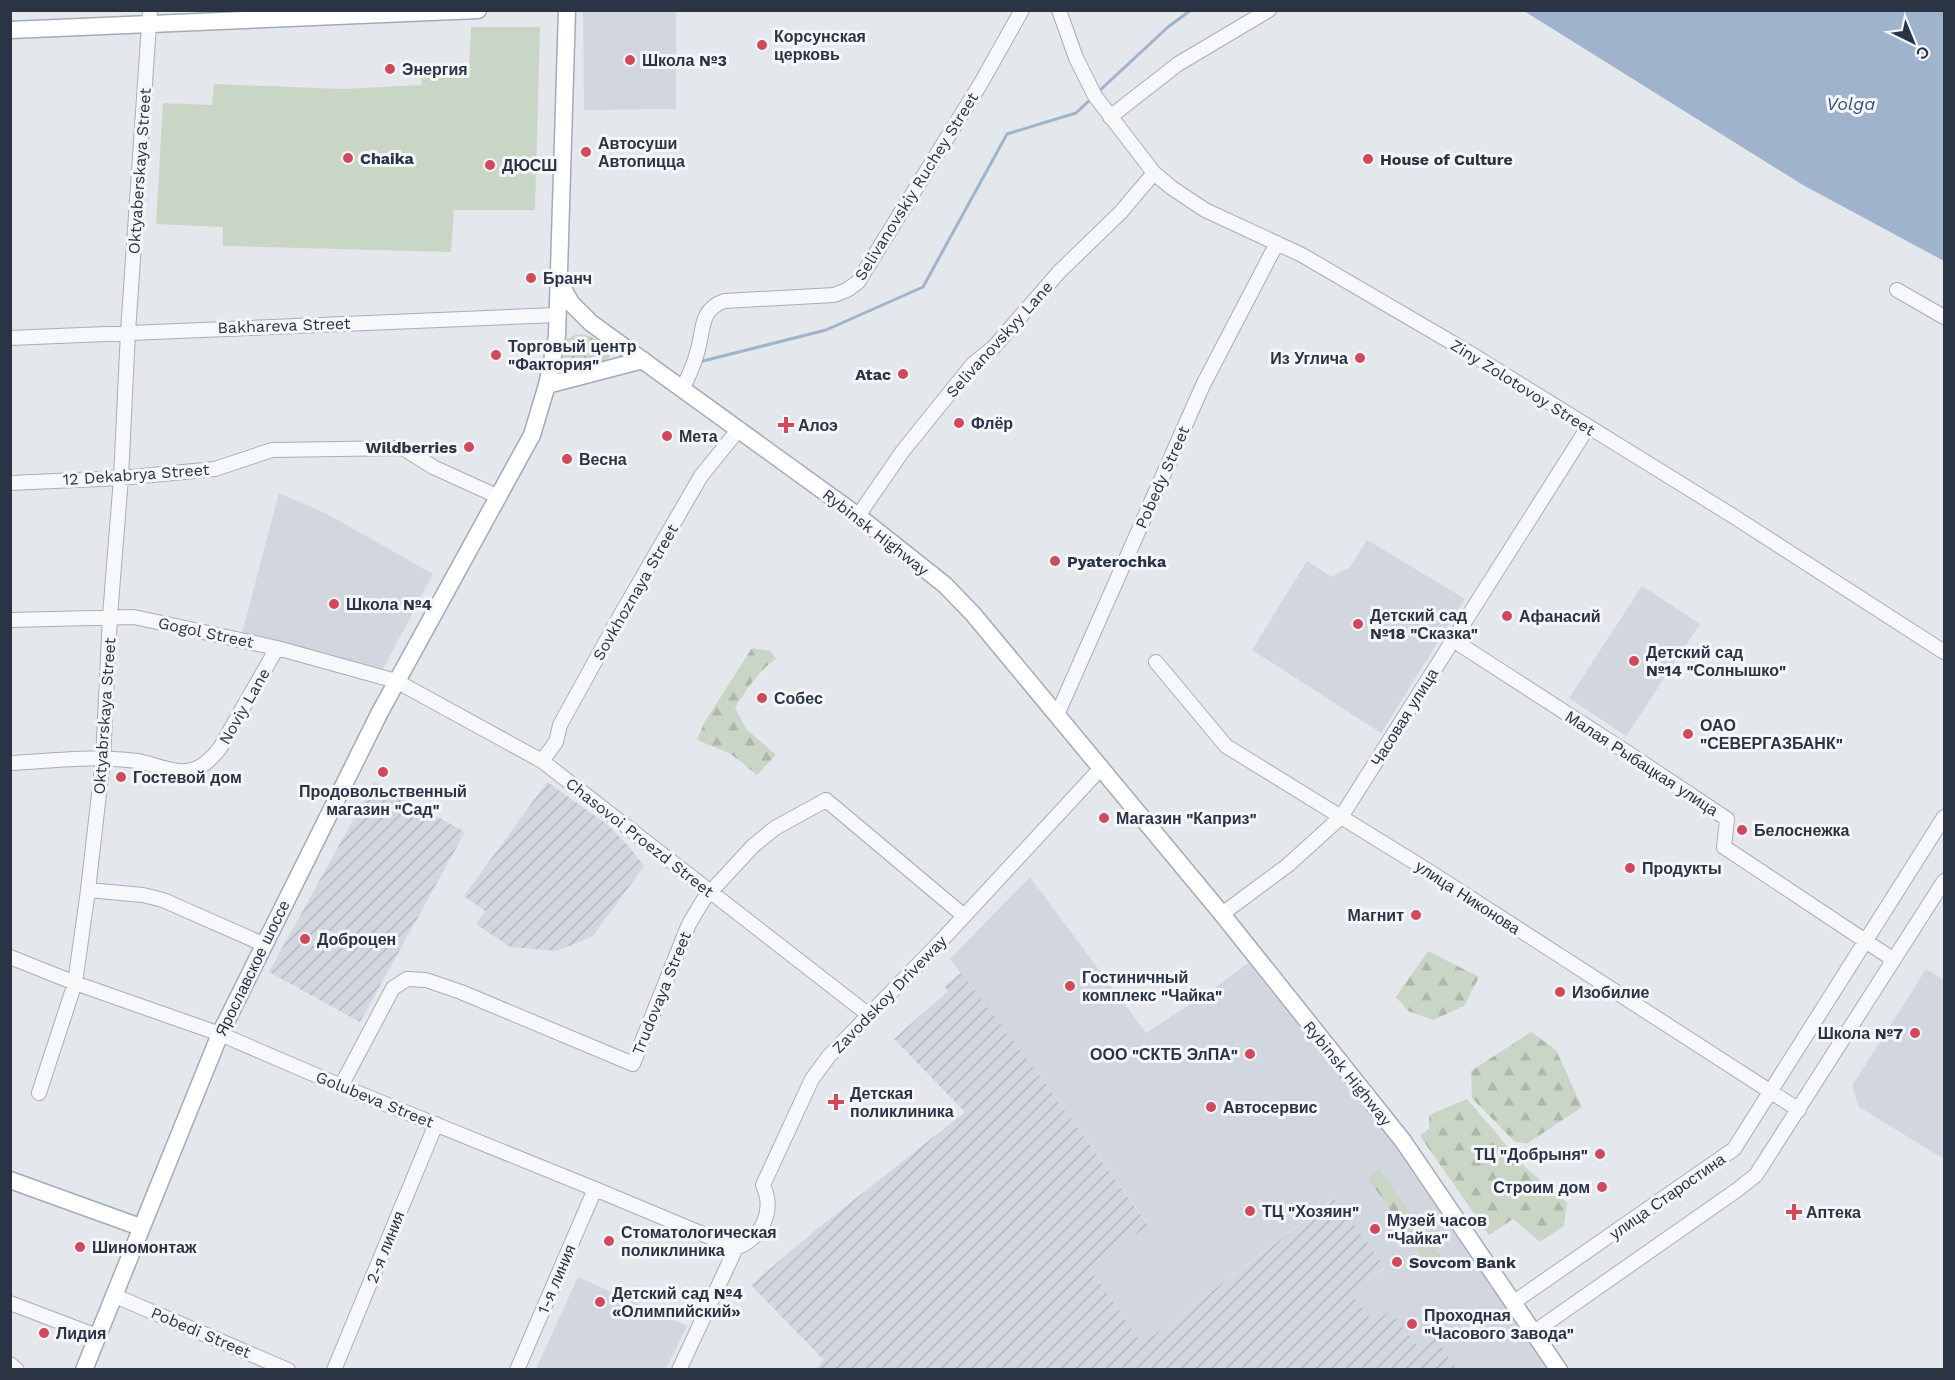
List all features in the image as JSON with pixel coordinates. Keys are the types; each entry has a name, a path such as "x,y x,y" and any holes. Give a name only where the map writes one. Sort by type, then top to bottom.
{"main road":[{"path":"10,30 149,18 477,10"},
{"name":"Ярославское шоссе","path":"84,1370 220,1034 263,944 396,681 532,435 555,352 567,10"},
{"name":"Rybinsk Highway","path":"557,278 580,314 858,516 945,585 973,614 1222,914 1403,1141 1559,1370"},
{"path":"547,385 643,360"},
{"path":"10,1180 140,1227"}],"street":[{"name":"Selivanovskiy Ruchey Street","path":"683,388 698,352 704,319 712,307 718,303 834,295 858,282 981,83 1022,10"},
{"name":"Ziny Zolotovoy Street","path":"1059,10 1066,34 1085,78 1110,117 1154,173 1172,188 1205,210 1277,243 1372,295 1724,511 1944,652"},
{"path":"1110,117 1178,64 1269,10"},
{"name":"Oktyaberskaya Street","path":"128,332 149,18"},
{"name":"Selivanovskyy Lane","path":"858,516 902,452 973,364 994,347 1059,272 1120,213 1154,173"},
{"name":"Pobedy Street","path":"1057,715 1203,385 1277,243"},
{"path":"1897,290 1944,317"},
{"name":"Bakhareva Street","path":"10,338 557,315"},
{"name":"Oktyabrskaya Street","path":"39,1093 75,983 88,890 103,759 128,332"},
{"name":"Часовая улица","path":"1222,914 1288,865 1341,817 1588,427"},
{"name":"Sovkhoznaya Street","path":"542,761 556,742 561,725 620,616 701,476 739,429"},
{"name":"12 Dekabrya Street","path":"10,483 121,478 215,469 272,450 403,448 433,467 499,497"},
{"name":"Gogol Street","path":"10,620 134,616 278,648 396,681"},
{"name":"Малая Рыбацкая улица","path":"1453,640 1631,754 1727,819 1724,847 1894,960"},
{"name":"Noviy Lane","path":"10,762 103,759 137,761 184,771 203,765 220,748 278,648"},
{"name":"улица Никонова","path":"1156,662 1226,746 1427,870 1799,1110"},
{"name":"Chasovoi Proezd Street","path":"396,681 542,761 869,1015"},
{"name":"Zavodskoy Driveway","path":"736,1248 748,1244 755,1238 765,1220 769,1202 763,1185 812,1079 829,1056 1101,768"},
{"name":"Trudovaya Street","path":"341,1086 393,988 407,979 426,980 461,992 633,1064 696,910 753,846 775,828 826,800 963,915"},
{"name":"улица Старостина","path":"1514,1302 1728,1154 1739,1142 1944,817"},
{"path":"1534,1332 1748,1183 1763,1166 1944,881"},
{"path":"88,890 143,895 163,900 263,944"},
{"name":"Golubeva Street","path":"10,957 75,983 220,1034 736,1248"},
{"name":"2-я линия","path":"334,1370 436,1124"},
{"name":"1-я линия","path":"517,1370 595,1188"},
{"path":"678,1370 736,1248"},
{"name":"Pobedi Street","path":"113,1295 288,1370"},
{"path":"10,1303 97,1336"},
{"path":"10,1364 17,1370"}],"shaded area":[{"name":"Школа №3","path":"583,11 676,11 676,109 584,110"},
{"name":"Школа №4","path":"279,493 327,514 433,574 382,671 242,633"},
{"name":"Детский сад №18 \"Сказка\"","path":"1367,540 1465,599 1381,733 1252,650 1307,561 1331,577 1349,568"},
{"name":"Детский сад №14 \"Солнышко\"","path":"1642,586 1700,624 1626,736 1569,698"},
{"path":"374,782 465,832 360,1022 269,972"},
{"path":"547,782 608,825 644,866 593,936 557,951 510,947 476,924 485,911 464,896"},
{"path":"1030,877 1146,1033 1248,963 1396,1148 1547,1369 1455,1369 1457,1368 1434,1337 1419,1348 1390,1311 1374,1323 1350,1294 1385,1268 1333,1199 1142,1344 1089,1267 1148,1224 1029,1061 950,959"},
{"name":"Школа №7","path":"1926,969 1944,980 1944,1159 1859,1107 1852,1086"},
{"path":"961,973 1029,1061 1148,1225 1089,1267 1142,1344 1334,1199 1385,1267 1351,1294 1374,1323 1390,1311 1419,1348 1434,1337 1457,1368 1455,1370 815,1369 824,1360 751,1285 811,1234 965,1112 894,1039 948,991 944,986"},
{"name":"Детский сад №4 «Олимпийский»","path":"578,1277 687,1326 666,1369 536,1369"}],"green space":[{"name":"Chaika","path":"471,27 540,27 535,210 454,210 451,252 223,246 223,227 156,224 163,103 212,105 214,84 342,89 422,85 421,72 469,71"},
{"path":"582,334 605,345 609,351 607,362 567,372 561,363 566,340"},
{"path":"752,648 770,651 776,659 759,675 735,707 746,729 776,755 757,775 731,754 697,740 704,723"},
{"path":"1428,951 1479,977 1464,1006 1433,1020 1408,1011 1396,997"},
{"path":"1531,1032 1556,1050 1582,1107 1528,1143 1515,1142 1472,1098 1471,1071"},
{"path":"1467,1099 1525,1167 1567,1203 1564,1226 1540,1242 1513,1219 1489,1235 1420,1136 1429,1129 1429,1115"},
{"path":"1379,1169 1440,1256 1428,1264 1368,1178"}],"water":[{"name":"Volga","path":"1524,11 1944,11 1944,261 1803,185"}],"waterway":[{"path":"1097,93 1168,27 1191,10"},
{"path":"699,362 826,330 923,287 1007,134 1076,113 1092,98"}],"place":[{"name":"Корсунская церковь","path":"762,45"},
{"name":"Школа №3","path":"630,60"},
{"name":"Энергия","path":"390,69"},
{"name":"Автосуши Автопицца","path":"586,152"},
{"name":"Chaika","path":"348,158"},
{"name":"House of Culture","path":"1368,159"},
{"name":"ДЮСШ","path":"490,165"},
{"name":"Бранч","path":"531,278"},
{"name":"Торговый центр \"Фактория\"","path":"496,355"},
{"name":"Из Углича","path":"1360,358"},
{"name":"Atac","path":"903,374"},
{"name":"Флёр","path":"959,423"},
{"name":"Алоэ","path":"786,425"},
{"name":"Мета","path":"667,436"},
{"name":"Wildberries","path":"469,447"},
{"name":"Весна","path":"567,459"},
{"name":"Pyaterochka","path":"1055,561"},
{"name":"Школа №4","path":"334,604"},
{"name":"Афанасий","path":"1507,616"},
{"name":"Детский сад №18 \"Сказка\"","path":"1358,624"},
{"name":"Детский сад №14 \"Солнышко\"","path":"1634,661"},
{"name":"Собес","path":"762,698"},
{"name":"ОАО \"СЕВЕРГАЗБАНК\"","path":"1688,734"},
{"name":"Продовольственный магазин \"Сад\"","path":"383,772"},
{"name":"Гостевой дом","path":"121,777"},
{"name":"Магазин \"Каприз\"","path":"1104,818"},
{"name":"Белоснежка","path":"1742,830"},
{"name":"Продукты","path":"1630,868"},
{"name":"Магнит","path":"1416,915"},
{"name":"Доброцен","path":"305,939"},
{"name":"Гостиничный комплекс \"Чайка\"","path":"1070,986"},
{"name":"Изобилие","path":"1560,992"},
{"name":"Школа №7","path":"1915,1033"},
{"name":"ООО \"СКТБ ЭлПА\"","path":"1250,1054"},
{"name":"Детская поликлиника","path":"836,1102"},
{"name":"Автосервис","path":"1211,1107"},
{"name":"ТЦ \"Добрыня\"","path":"1600,1154"},
{"name":"Строим дом","path":"1602,1187"},
{"name":"ТЦ \"Хозяин\"","path":"1250,1211"},
{"name":"Аптека","path":"1794,1212"},
{"name":"Музей часов \"Чайка\"","path":"1375,1229"},
{"name":"Стоматологическая поликлиника","path":"609,1241"},
{"name":"Шиномонтаж","path":"80,1247"},
{"name":"Sovcom Bank","path":"1397,1262"},
{"name":"Детский сад №4 «Олимпийский»","path":"600,1302"},
{"name":"Проходная \"Часового 3авода\"","path":"1412,1324"},
{"name":"Лидия","path":"44,1333"}]}
